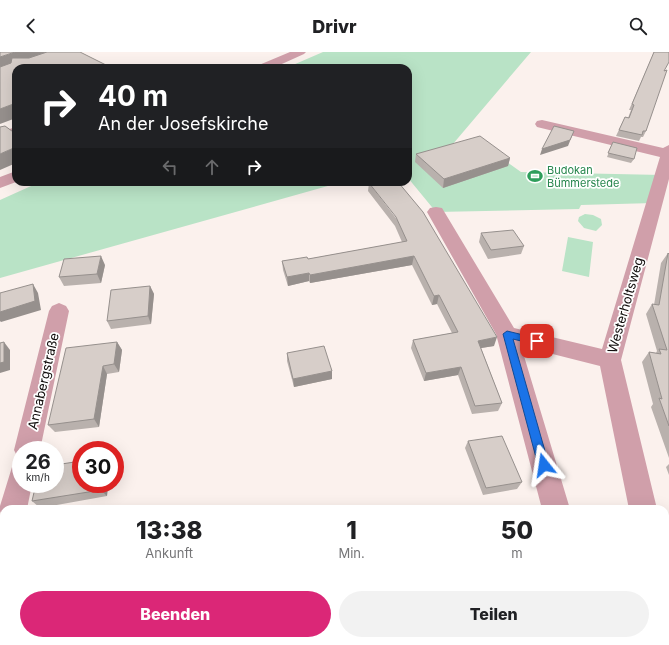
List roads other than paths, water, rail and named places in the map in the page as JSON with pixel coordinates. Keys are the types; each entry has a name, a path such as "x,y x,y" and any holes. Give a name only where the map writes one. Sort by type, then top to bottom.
{"street":[{"path":"270,64 290,53"},
{"path":"542,124 668,152"},
{"path":"0,137 12,132"},
{"name":"Westerholtsweg","path":"642,505 610,360 668,152"},
{"path":"0,183 12,178"},
{"path":"436,212 507,334 555,505"},
{"name":"Annabergstraße","path":"29,441 59,311"},
{"path":"507,334 610,360"},
{"path":"14,505 17,493"}],"place":[{"name":"Budokan Bümmerstede","path":"535,176"}]}
